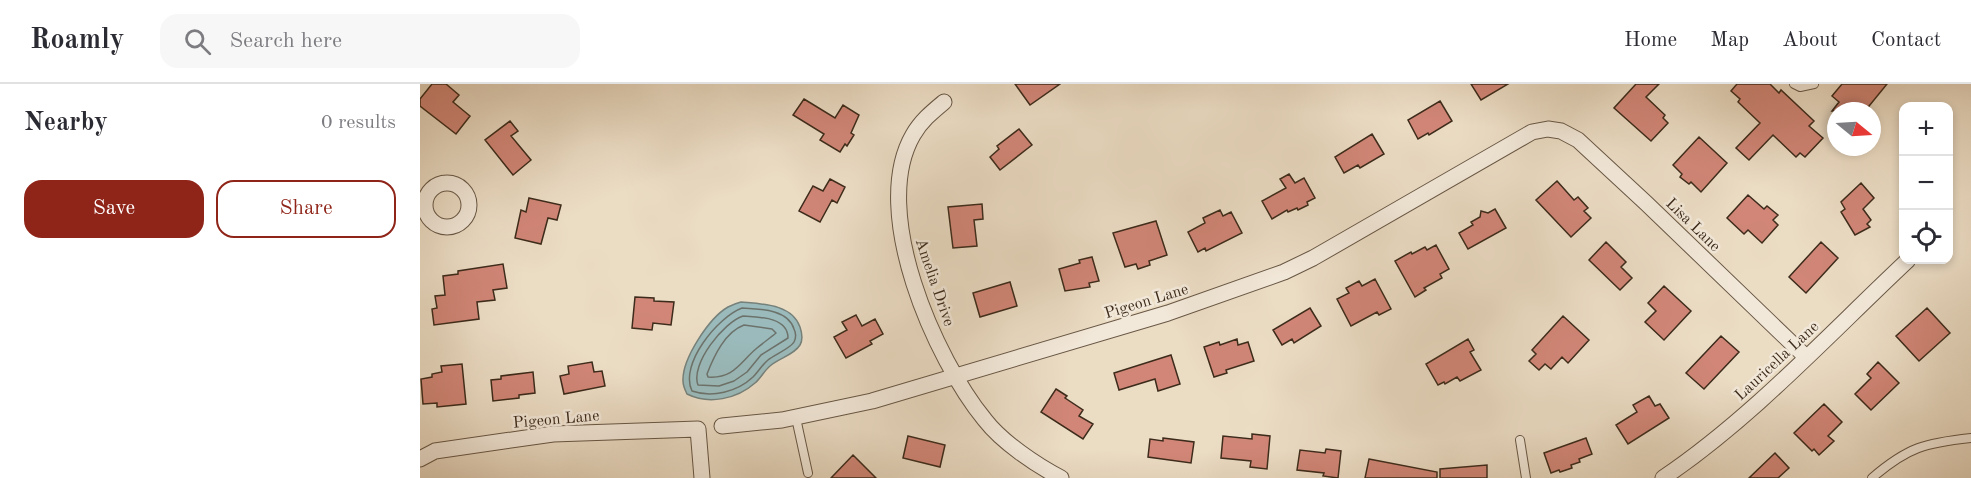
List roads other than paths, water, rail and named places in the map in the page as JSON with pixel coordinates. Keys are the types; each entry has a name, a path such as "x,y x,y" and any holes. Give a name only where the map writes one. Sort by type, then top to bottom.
{"street":[{"name":"Amelia Drive","path":"944,102 925,117 912,137 903,159 898,210 902,243 913,279 954,376"},
{"name":"Pigeon Lane","path":"722,426 796,418 872,401 1168,313 1284,272 1386,217 1532,132 1550,129"},
{"name":"Lisa Lane","path":"1550,129 1561,130 1578,140 1806,357"},
{"name":"Lauricella Lane","path":"1664,478 1722,434 1904,264"},
{"path":"954,376 986,422 1038,466 1061,478"},
{"name":"Pigeon Lane","path":"420,459 435,451 553,434 698,429 702,478"}],"lane":[{"path":"1794,84 1800,87 1814,84"},
{"path":"796,418 808,473"},
{"path":"1872,478 1910,450 1938,441 1971,438"},
{"path":"1520,440 1526,478"}],"water":[{"path":"741,302 775,307 790,314 800,327 802,341 800,345 770,366 755,383 740,393 713,400 687,394 683,383 684,372 698,340 721,312"}]}
